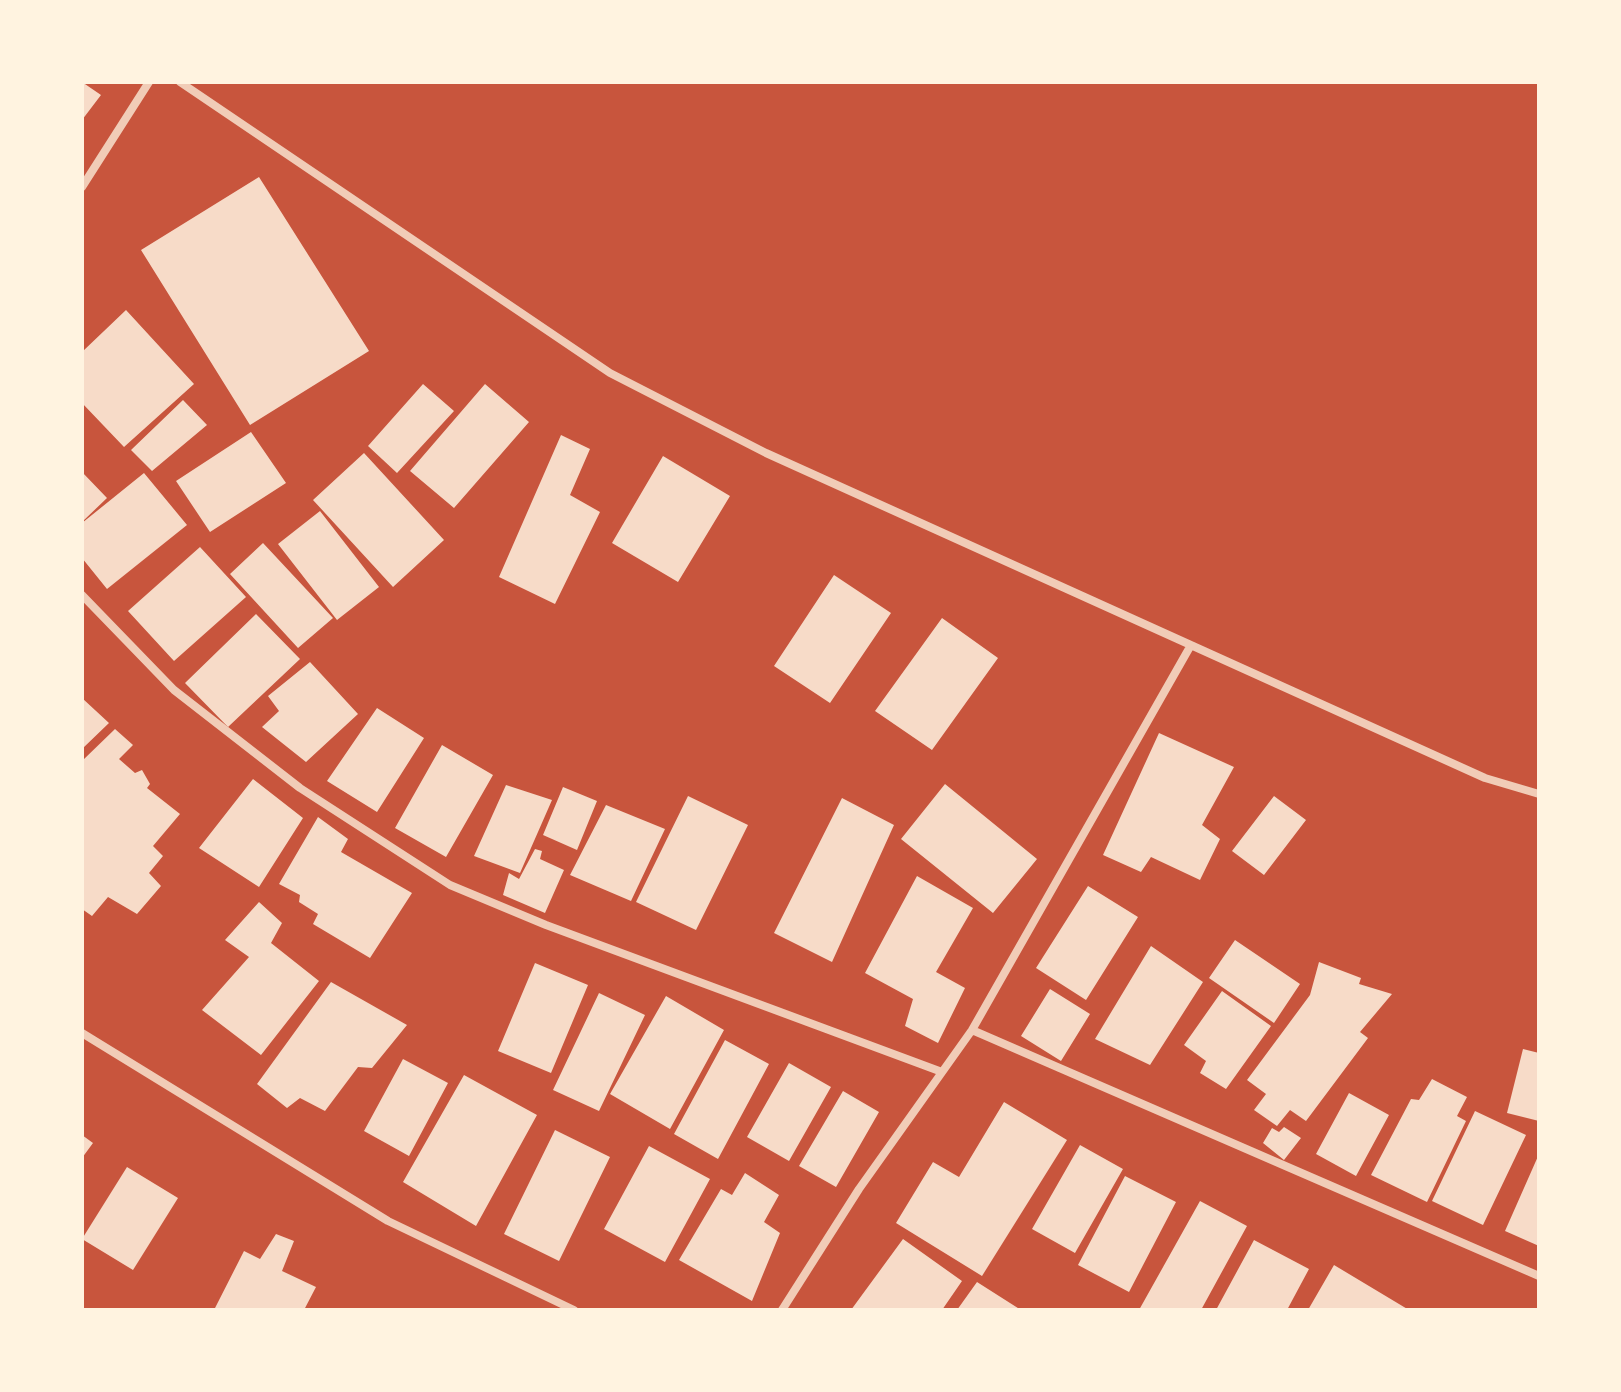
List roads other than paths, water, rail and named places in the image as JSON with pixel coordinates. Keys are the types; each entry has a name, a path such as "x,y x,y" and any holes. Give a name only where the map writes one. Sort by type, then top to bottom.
{"street":[{"path":"82,187 149,82"},
{"path":"180,82 610,373 766,453 1485,778 1539,794"},
{"path":"82,595 174,690 300,788 450,885 546,925 942,1072"},
{"path":"782,1310 859,1189 972,1030 1191,645"},
{"path":"972,1030 1539,1276"},
{"path":"82,1033 388,1221 574,1310"}]}
